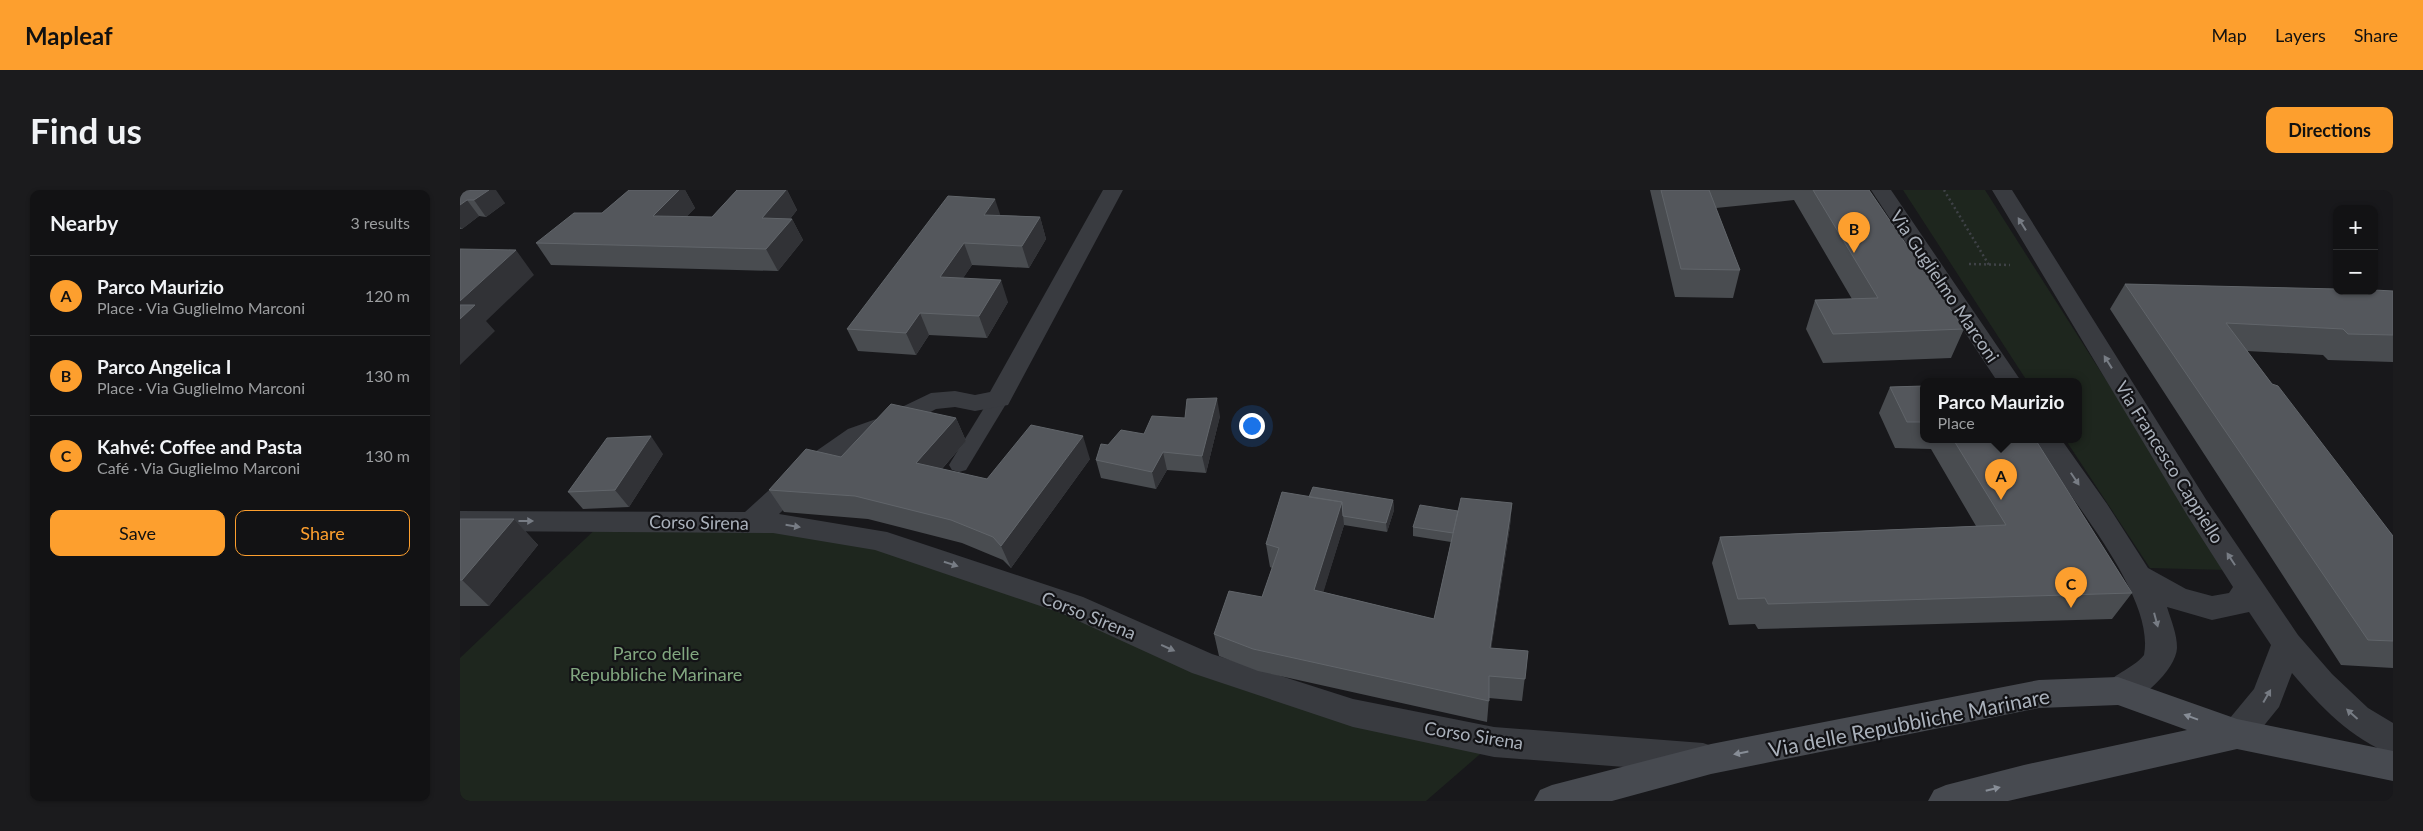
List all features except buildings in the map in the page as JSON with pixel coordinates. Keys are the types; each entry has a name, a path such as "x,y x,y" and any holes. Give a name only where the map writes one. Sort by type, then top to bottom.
{"main road":[{"name":"Via delle Repubbliche Marinare","path":"1552,801 1711,759 2039,694 2118,691 2236,734 2393,766"},
{"path":"1946,801 2024,781 2236,734"}],"street":[{"path":"751,523 808,470 857,435 888,424 931,401 955,399 975,403 999,399 1113,190"},
{"name":"Via Guglielmo Marconi","path":"1881,190 2007,378"},
{"name":"Via Francesco Cappiello","path":"2002,190 2197,508 2287,644 2321,684 2356,718 2393,740"},
{"path":"2051,443 2137,576 2157,619 2161,649 2152,671 2118,691"},
{"name":"Corso Sirena","path":"460,521 773,523 877,540 1072,605 1203,664 1353,713 1494,742 1711,759"},
{"path":"2137,576 2178,599 2212,608 2239,603 2249,586"},
{"path":"2236,734 2267,698 2287,644"}],"lane":[{"path":"959,465 999,399"}],"path":[{"path":"1944,190 1989,265"},
{"path":"1965,264 2015,266"}],"green space":[{"path":"1903,190 1985,190 2227,570 2150,568 2068,443 2082,443 2082,378 2025,378"},
{"name":"Parco delle Repubbliche Marinare","path":"604,521 877,540 1203,664 1494,742 1426,801 460,801 460,658"}],"place":[{"name":"Parco Angelica I","path":"1854,253"},
{"name":"Parco Maurizio","path":"2001,500"},
{"name":"Kahvé: Coffee and Pasta","path":"2071,608"}]}
